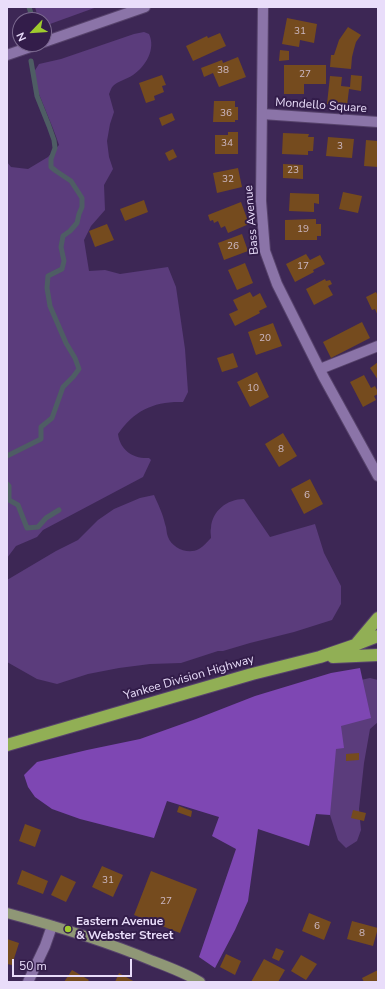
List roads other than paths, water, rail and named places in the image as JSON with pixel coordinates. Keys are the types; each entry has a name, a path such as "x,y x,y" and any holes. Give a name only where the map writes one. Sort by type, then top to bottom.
{"highway":[{"path":"355,645 378,618"},
{"name":"Yankee Division Highway","path":"7,744 252,674 320,657 378,636"},
{"path":"320,657 378,655"}],"main road":[{"path":"52,39 145,7"},
{"name":"Bass Avenue","path":"263,7 261,200 265,251 278,284 320,369 378,476"},
{"name":"Mondello Square","path":"262,114 378,122"},
{"path":"320,369 378,346"},
{"path":"7,913 83,935 132,952 190,976 200,982"},
{"path":"28,982 45,946 52,926"}],"waterway":[{"path":"29,7 31,12"},
{"path":"7,456 41,439 41,427 52,418 63,387 79,369 50,306 47,288 48,276 62,269 64,261 61,247 63,236 77,223 82,207 82,198 71,181 51,167 51,159 55,148 54,140 37,96 31,61"},
{"path":"7,484 9,486 9,500 18,505 27,528 38,527 46,518 59,510"}],"place":[{"name":"Eastern Avenue & Webster Street","path":"68,929"}]}
